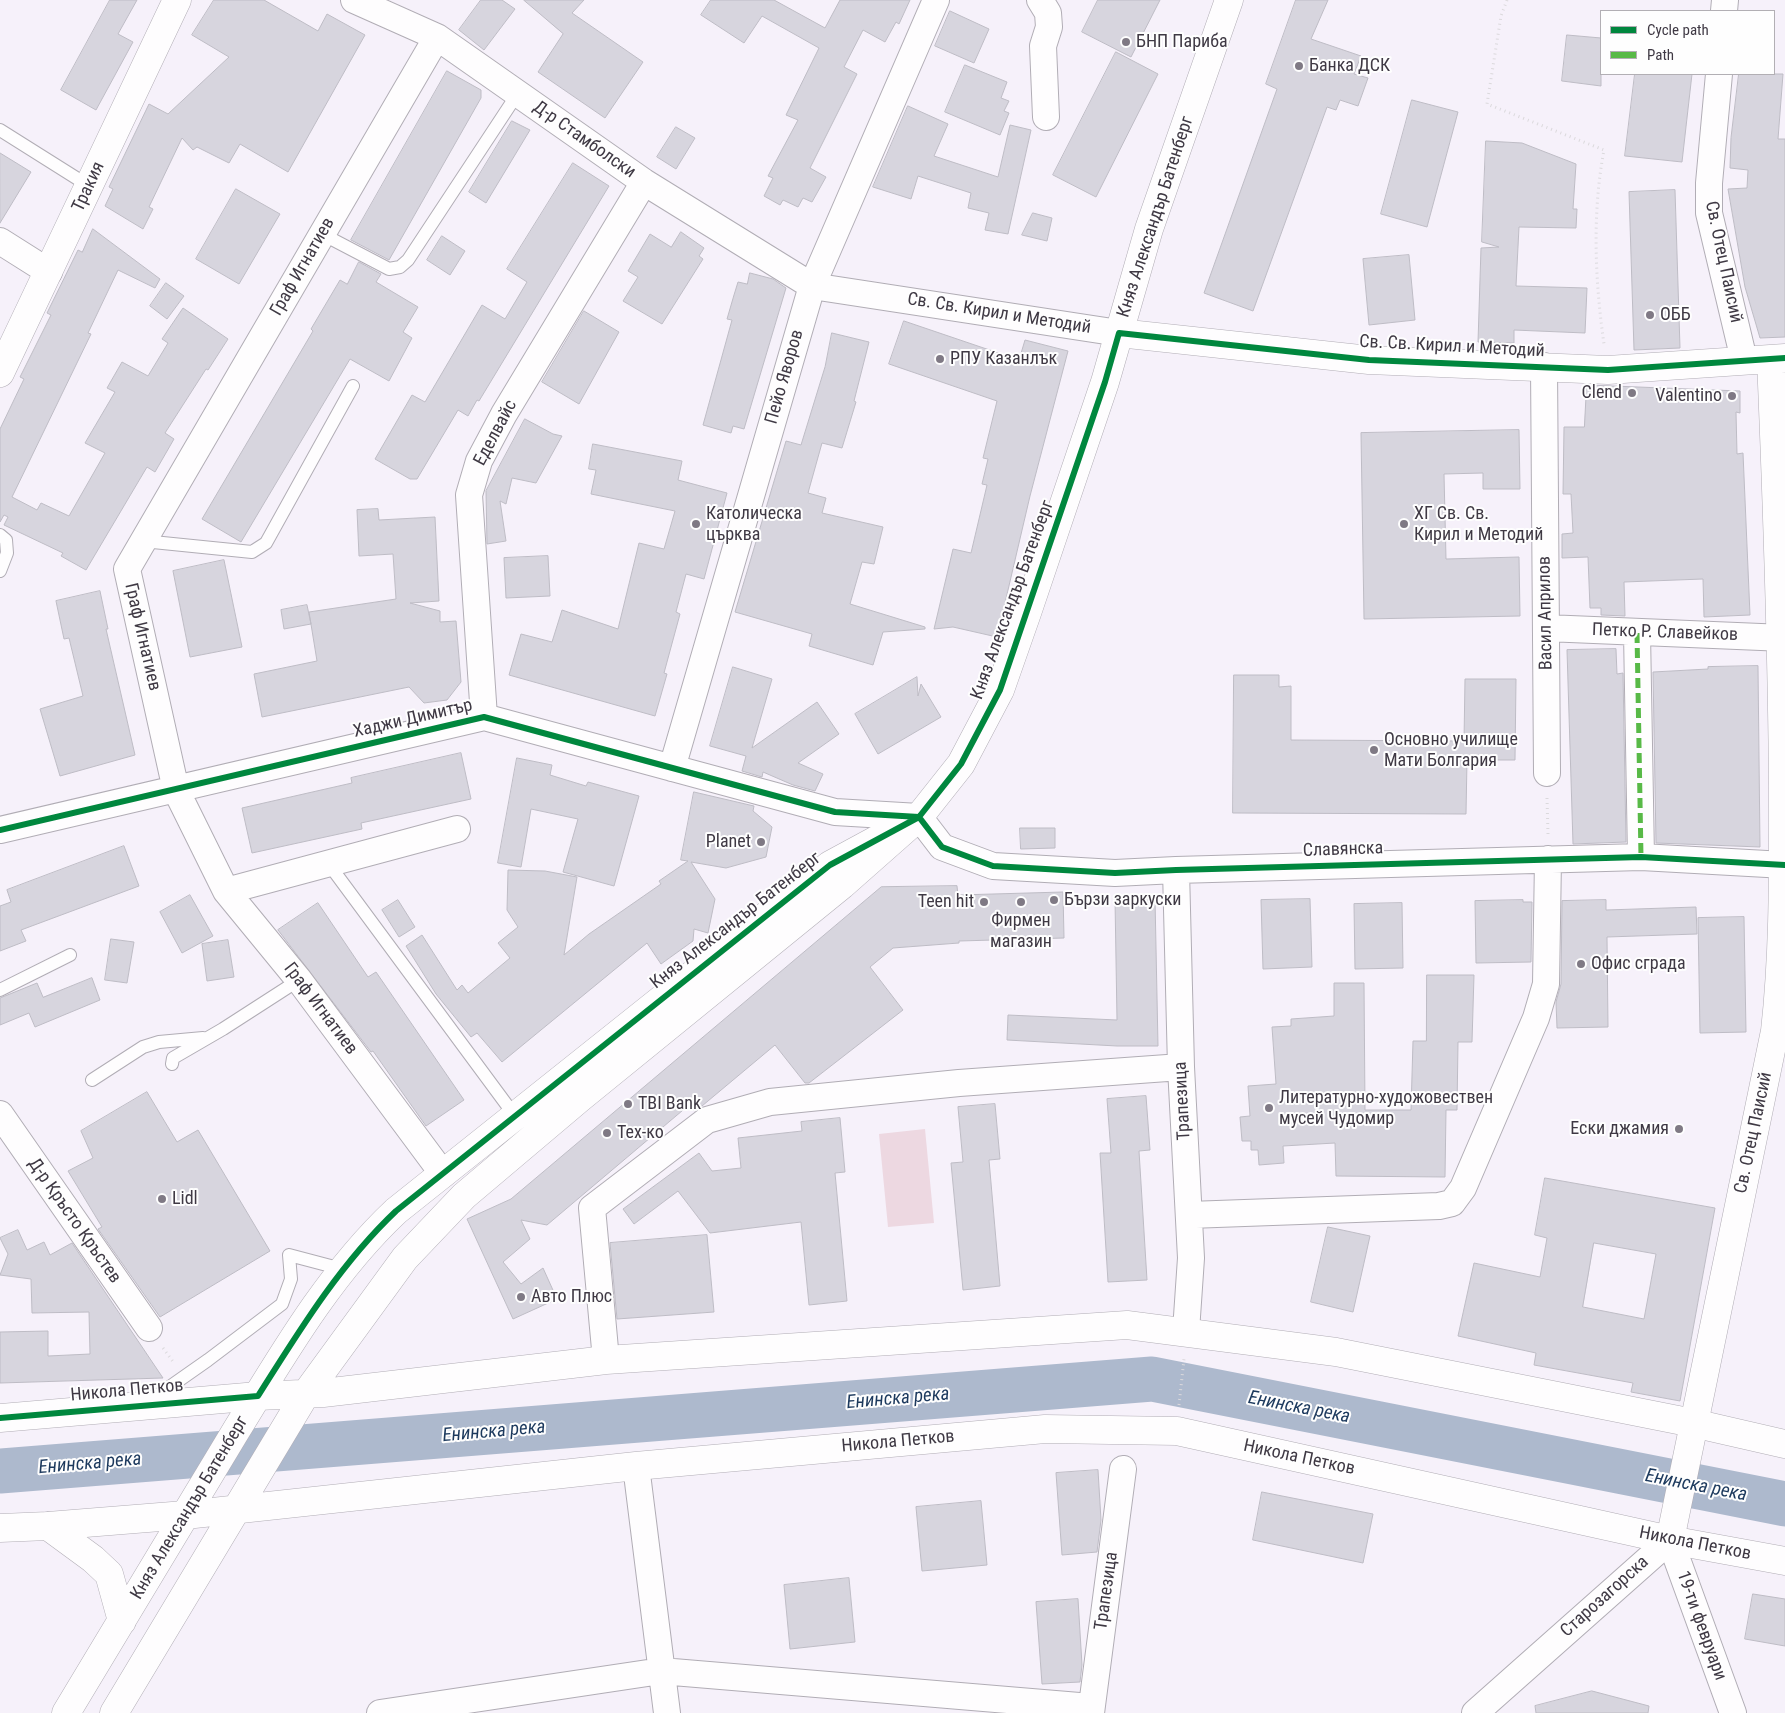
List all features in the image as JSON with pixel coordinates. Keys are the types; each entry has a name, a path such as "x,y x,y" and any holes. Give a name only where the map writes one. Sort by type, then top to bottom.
{"main road":[{"name":"Тракия","path":"0,373 177,0"},
{"name":"Княз Александър Батенберг","path":"114,1713 305,1394 405,1258 464,1196 580,1098 842,885 919,817 961,764 1000,690 1102,391 1149,229 1229,0"},
{"name":"Св. Св. Кирил и Методий","path":"1118,333 1369,360 1608,370 1778,358"},
{"name":"Св. Отец Паисий","path":"1691,1433 1775,1031 1779,996 1784,865 1784,638 1778,358"},
{"name":"Княз Александър Батенберг","path":"66,1713 239,1426 342,1269 366,1239 396,1211 830,865 919,817"},
{"name":"Никола Петков","path":"0,1418 258,1396 305,1394 606,1360 1128,1325 1186,1331 1336,1352 1691,1433 1785,1444"},
{"name":"Никола Петков","path":"0,1528 185,1515 636,1466 1045,1429 1177,1431 1672,1528 1785,1561"},
{"path":"1672,1528 1691,1433"},
{"path":"48,1526 109,1574 122,1621"}],"street":[{"name":"Д-р Стамболски","path":"354,0 437,37 644,182 812,286"},
{"name":"Пейо Яворов","path":"672,768 812,286 936,0"},
{"path":"1040,0 1048,13 1049,28 1043,46 1046,117"},
{"name":"Граф Игнатиев","path":"437,37 126,569 176,790 226,891 299,980 443,1174"},
{"name":"Св. Отец Паисий","path":"1718,75 1709,183 1709,213 1744,360"},
{"name":"Еделвайс","path":"484,717 469,495 471,487 479,461 504,414 644,182"},
{"path":"0,241 49,272"},
{"name":"Св. Св. Кирил и Методий","path":"812,286 1118,333"},
{"name":"Васил Априлов","path":"1544,366 1547,772"},
{"name":"Петко Р. Славейков","path":"1546,628 1784,638"},
{"path":"1637,633 1641,857"},
{"name":"Хаджи Димитър","path":"0,830 484,717 835,812 919,817"},
{"name":"Славянска","path":"919,817 942,847 993,866 1115,874 1176,870 1641,857 1784,865"},
{"path":"226,891 457,829"},
{"path":"1189,1215 1440,1206 1452,1203 1462,1188 1536,1018 1546,984 1548,859"},
{"name":"Трапезица","path":"1176,870 1181,1067 1191,1258 1186,1331"},
{"path":"606,1360 592,1208 707,1120 770,1102 960,1083 1181,1067"},
{"name":"Д-р Кръсто Кръстев","path":"0,1114 149,1328"},
{"path":"636,1466 667,1713"},
{"name":"Трапезица","path":"1091,1710 1123,1469"},
{"name":"Старозагорска","path":"1474,1713 1672,1528"},
{"name":"19-ти февруари","path":"1672,1528 1733,1713"},
{"path":"380,1713 661,1670 1091,1710"}],"lane":[{"path":"322,234 389,269 400,267 408,260 518,94"},
{"path":"0,130 89,186"},
{"path":"143,541 252,552 266,543 353,386"},
{"path":"0,535 6,540 7,552 0,571"},
{"path":"328,863 515,1116"},
{"path":"0,990 70,954"},
{"path":"172,1064 173,1058 223,1029 299,980"},
{"path":"92,1080 143,1047 159,1042 206,1038"},
{"path":"145,1405 282,1304 291,1279 289,1255 342,1269"}],"path":[{"path":"1507,0 1501,16 1487,104 1604,150 1597,187 1598,306 1608,370"},
{"path":"1547,772 1548,859"},
{"path":"1179,1409 1184,1360"}],"shaded area":[{"path":"925,1129 934,1223 888,1227 879,1134"}],"building":[{"path":"110,0 137,0 118,34 133,42 96,110 61,90"},
{"path":"214,0 264,0 318,31 327,14 365,35 288,172 240,144 229,163 197,147 193,150 182,138 149,207 153,209 143,229 105,206 113,189 109,187 149,104 168,114 229,57 192,35"},
{"path":"481,0 502,0 515,9 484,50 459,30"},
{"path":"524,0 584,0 572,13 643,62 605,118 538,72 563,34"},
{"path":"711,0 774,0 825,28 840,0 910,0 899,24 896,22 885,42 863,30 844,67 857,74 810,168 826,177 812,202 803,198 798,207 783,200 780,205 764,196 773,178 768,176 798,120 786,115 819,48 762,16 744,43 701,15"},
{"path":"1098,0 1160,0 1131,57 1082,32"},
{"path":"1296,0 1328,0 1311,39 1361,56 1354,74 1368,78 1358,106 1340,100 1336,110 1327,107 1253,311 1204,293 1277,89 1266,84"},
{"path":"950,11 989,29 974,63 935,46"},
{"path":"1567,35 1600,38 1601,86 1562,81"},
{"path":"1116,52 1158,74 1096,197 1053,175"},
{"path":"965,65 1007,82 1001,98 1009,101 1004,111 1009,113 1000,135 945,112"},
{"path":"447,71 481,90 481,98 389,260 351,240"},
{"path":"1783,74 1778,139 1785,139 1785,337 1760,338 1745,287 1728,189 1747,188 1748,170 1730,168 1731,138 1739,75"},
{"path":"1635,75 1692,75 1682,162 1625,156"},
{"path":"1412,100 1458,112 1427,227 1381,214"},
{"path":"908,106 948,124 934,156 998,177 1010,125 1031,130 1008,234 985,230 989,213 968,208 971,193 918,176 911,199 873,187"},
{"path":"512,121 530,130 486,203 469,192"},
{"path":"676,127 695,138 676,169 657,157"},
{"path":"1486,141 1522,143 1576,164 1573,209 1577,209 1576,228 1519,227 1516,286 1587,288 1585,333 1514,330 1514,343 1478,342 1481,248 1499,247 1482,242"},
{"path":"0,153 31,172 0,223"},
{"path":"573,163 609,186 479,401 477,400 468,416 458,410 417,479 410,479 375,459 412,395 425,402 482,305 505,319 527,282 507,269"},
{"path":"236,189 280,214 239,284 196,259"},
{"path":"1675,190 1680,348 1634,350 1629,192"},
{"path":"1033,213 1052,218 1047,241 1022,235"},
{"path":"93,229 160,279 155,288 118,270 88,333 91,334 12,497 37,510 41,503 69,516 105,453 85,443 115,392 107,388 122,362 148,376 168,343 162,339 183,308 228,339 208,370 206,369 165,433 174,439 155,472 147,467 86,570 61,556 63,553 4,525 8,517 4,515 0,522 0,429 24,379 20,377 51,315 47,313 78,250 82,252"},
{"path":"681,232 704,248 699,256 703,259 662,324 623,301 638,277 628,271 650,234 671,247"},
{"path":"442,236 465,251 450,275 427,260"},
{"path":"1409,255 1415,320 1369,325 1363,259"},
{"path":"359,262 381,274 376,282 418,307 403,332 412,338 389,381 350,359 241,542 202,519 313,331 311,329 340,280 347,284"},
{"path":"750,273 773,279 786,288 744,429 733,426 731,433 703,425 732,320 727,319 738,282 747,284"},
{"path":"166,283 184,296 167,319 150,306"},
{"path":"584,311 619,332 579,404 542,382"},
{"path":"904,321 1019,360 1025,340 1068,351 1030,496 997,637 953,627 934,629 953,549 971,553 987,485 982,484 988,459 983,458 997,401 889,364"},
{"path":"832,333 869,342 854,401 856,402 842,448 822,443 808,493 826,498 822,513 883,527 874,564 862,562 850,604 925,627 925,629 883,632 873,665 809,646 812,634 735,612 786,441 801,445 825,367"},
{"path":"1587,385 1740,391 1740,413 1736,412 1737,454 1743,453 1750,615 1704,617 1703,579 1624,582 1625,616 1601,615 1601,608 1590,608 1588,557 1562,558 1562,534 1573,533 1571,494 1563,494 1564,427 1584,427"},
{"path":"525,419 553,434 562,436 536,483 512,478 506,504 500,501 506,541 487,544 486,491"},
{"name":"ХГ Св. Св. Кирил и Методий","path":"1519,430 1520,489 1483,489 1483,473 1444,474 1446,559 1519,557 1520,616 1364,619 1361,433"},
{"path":"593,444 682,461 678,480 727,493 704,579 686,574 676,612 680,614 664,673 667,674 655,716 509,675 521,634 552,642 562,610 618,629 639,543 664,549 675,511 591,494 596,470 589,469"},
{"path":"378,509 379,520 435,517 439,601 410,603 440,611 440,622 456,621 461,682 447,700 424,703 409,687 262,717 254,674 317,661 309,612 396,599 393,554 359,556 357,510"},
{"path":"548,556 550,596 506,598 504,558"},
{"path":"224,560 242,647 190,657 173,571"},
{"path":"100,591 108,629 106,629 135,755 60,776 40,709 83,696 69,638 64,639 56,601"},
{"path":"307,605 311,624 284,629 281,610"},
{"path":"1616,649 1617,674 1623,673 1626,842 1573,844 1567,650"},
{"path":"1758,666 1760,847 1656,843 1653,672 1708,669 1708,667"},
{"path":"733,667 772,679 752,748 817,702 839,734 798,763 823,774 815,791 793,785 763,772 762,777 742,771 746,756 710,746"},
{"name":"Основно училище Мати Болгария","path":"1234,675 1279,675 1279,687 1291,686 1291,740 1464,741 1465,679 1516,679 1515,760 1467,760 1466,814 1233,813"},
{"path":"917,677 918,696 921,684 941,717 878,754 855,714"},
{"path":"461,753 471,799 361,823 362,829 252,853 242,808 352,783 351,778"},
{"path":"517,758 552,765 550,775 586,786 588,782 639,796 614,886 563,872 578,819 531,809 521,867 498,863"},
{"path":"694,792 754,806 753,811 772,827 766,857 726,868 691,862 715,899 708,933 694,929 693,941 661,964 647,943 502,1062 477,1033 471,1037 436,994 406,946 422,935 457,990 462,985 468,993 510,958 498,943 518,927 507,910 508,870 545,871 577,877 564,955 589,934 661,884 659,881 688,861 681,860"},
{"path":"1020,828 1055,828 1055,848 1021,849"},
{"path":"124,846 139,886 21,930 26,941 0,951 0,906 11,902 7,890"},
{"path":"957,886 958,895 1063,892 1064,938 959,941 959,943 893,948 870,967 903,1010 809,1083 805,1083 775,1045 702,1106 694,1111 689,1105 547,1225 521,1220 530,1239 503,1262 521,1284 543,1268 557,1299 513,1319 467,1219 511,1199 881,887"},
{"path":"190,895 213,936 182,953 160,912"},
{"path":"1155,898 1158,1046 1117,1046 1007,1040 1008,1015 1117,1020 1115,899"},
{"path":"1310,899 1312,967 1263,969 1261,900"},
{"path":"398,900 415,927 399,937 382,910"},
{"path":"1523,900 1523,902 1532,902 1531,962 1476,963 1475,901"},
{"name":"Офис сграда","path":"1606,900 1606,910 1696,907 1697,934 1607,937 1608,1027 1557,1028 1556,1002 1561,984 1562,901"},
{"path":"318,903 368,977 376,972 464,1100 426,1126 373,1051 371,1052 278,930"},
{"path":"1402,903 1403,968 1355,969 1354,904"},
{"path":"1744,917 1746,1032 1700,1033 1698,918"},
{"path":"111,939 134,942 127,983 105,980"},
{"path":"228,940 234,977 207,981 202,944"},
{"path":"1427,975 1474,975 1472,1042 1458,1042 1457,1110 1446,1110 1445,1177 1336,1176 1335,1143 1283,1146 1284,1163 1259,1165 1258,1150 1251,1150 1251,1141 1242,1141 1240,1117 1250,1116 1248,1086 1276,1084 1272,1027 1291,1026 1291,1019 1334,1016 1334,983 1364,983 1365,1110 1411,1110 1413,1041 1426,1041"},
{"path":"92,978 100,1000 35,1027 29,1013 0,1025 0,998 37,983 43,997"},
{"name":"Lidl","path":"147,1092 177,1142 198,1130 270,1251 160,1317 98,1229 102,1227 68,1171 93,1158 81,1131"},
{"path":"1146,1096 1150,1150 1139,1151 1147,1280 1108,1282 1100,1153 1111,1153 1107,1099"},
{"path":"995,1104 1000,1159 989,1160 1000,1286 963,1290 951,1163 963,1162 958,1107"},
{"path":"840,1118 845,1172 835,1173 847,1301 809,1305 801,1222 710,1233 678,1191 634,1224 623,1209 699,1153 712,1171 741,1168 738,1138 802,1131 801,1122"},
{"path":"1545,1178 1715,1208 1680,1401 1631,1392 1633,1383 1534,1365 1536,1353 1458,1336 1474,1263 1540,1277 1547,1238 1535,1235","holes":["1594,1243 1656,1254 1644,1319 1583,1307"]},
{"path":"1328,1227 1370,1236 1353,1312 1311,1302"},
{"path":"18,1230 27,1250 44,1242 50,1255 72,1243 163,1378 0,1383 0,1332 48,1331 48,1356 90,1354 89,1312 32,1313 31,1279 0,1275 8,1254 0,1238"},
{"path":"707,1235 714,1312 617,1319 610,1243"},
{"path":"1098,1470 1101,1520 1097,1552 1062,1555 1056,1473"},
{"path":"1262,1492 1373,1514 1363,1563 1253,1540"},
{"path":"981,1501 987,1565 922,1571 916,1507"},
{"path":"849,1578 855,1642 790,1649 784,1585"},
{"path":"1753,1594 1785,1599 1785,1646 1745,1639"},
{"path":"1078,1599 1082,1665 1080,1682 1042,1684 1036,1602"},
{"path":"1592,1691 1649,1706 1648,1713 1536,1713 1535,1706"}],"waterway":[{"name":"Енинска река","path":"0,1471 1152,1379 1785,1504"}],"marked path":[{"path":"1637,633 1641,857"}],"cycle path":[{"path":"0,1418 258,1396 321,1299 357,1253 396,1211 830,865 919,817 961,764 1000,690 1105,382 1119,333 1369,360 1608,370 1785,358"},
{"path":"0,830 484,717 835,812 919,817"},
{"path":"919,817 942,847 993,866 1115,873 1641,857 1785,865"}],"place":[{"name":"БНП Париба","path":"1126,42"},
{"name":"Банка ДСК","path":"1299,66"},
{"name":"ОББ","path":"1650,315"},
{"name":"РПУ Казанлък","path":"940,359"},
{"name":"Clend","path":"1632,393"},
{"name":"Valentino","path":"1732,396"},
{"name":"Католическа църква","path":"696,524"},
{"name":"ХГ Св. Св. Кирил и Методий","path":"1404,524"},
{"name":"Основно училище Мати Болгария","path":"1374,750"},
{"name":"Planet","path":"761,842"},
{"name":"Бързи заркуски","path":"1054,900"},
{"name":"Teen hit","path":"984,902"},
{"name":"Фирмен магазин","path":"1021,902"},
{"name":"Офис сграда","path":"1581,964"},
{"name":"TBI Bank","path":"628,1104"},
{"name":"Литературно-художовествен мусей Чудомир","path":"1269,1108"},
{"name":"Ески джамия","path":"1679,1129"},
{"name":"Тех-ко","path":"607,1133"},
{"name":"Lidl","path":"162,1199"},
{"name":"Авто Плюс","path":"521,1297"}]}
